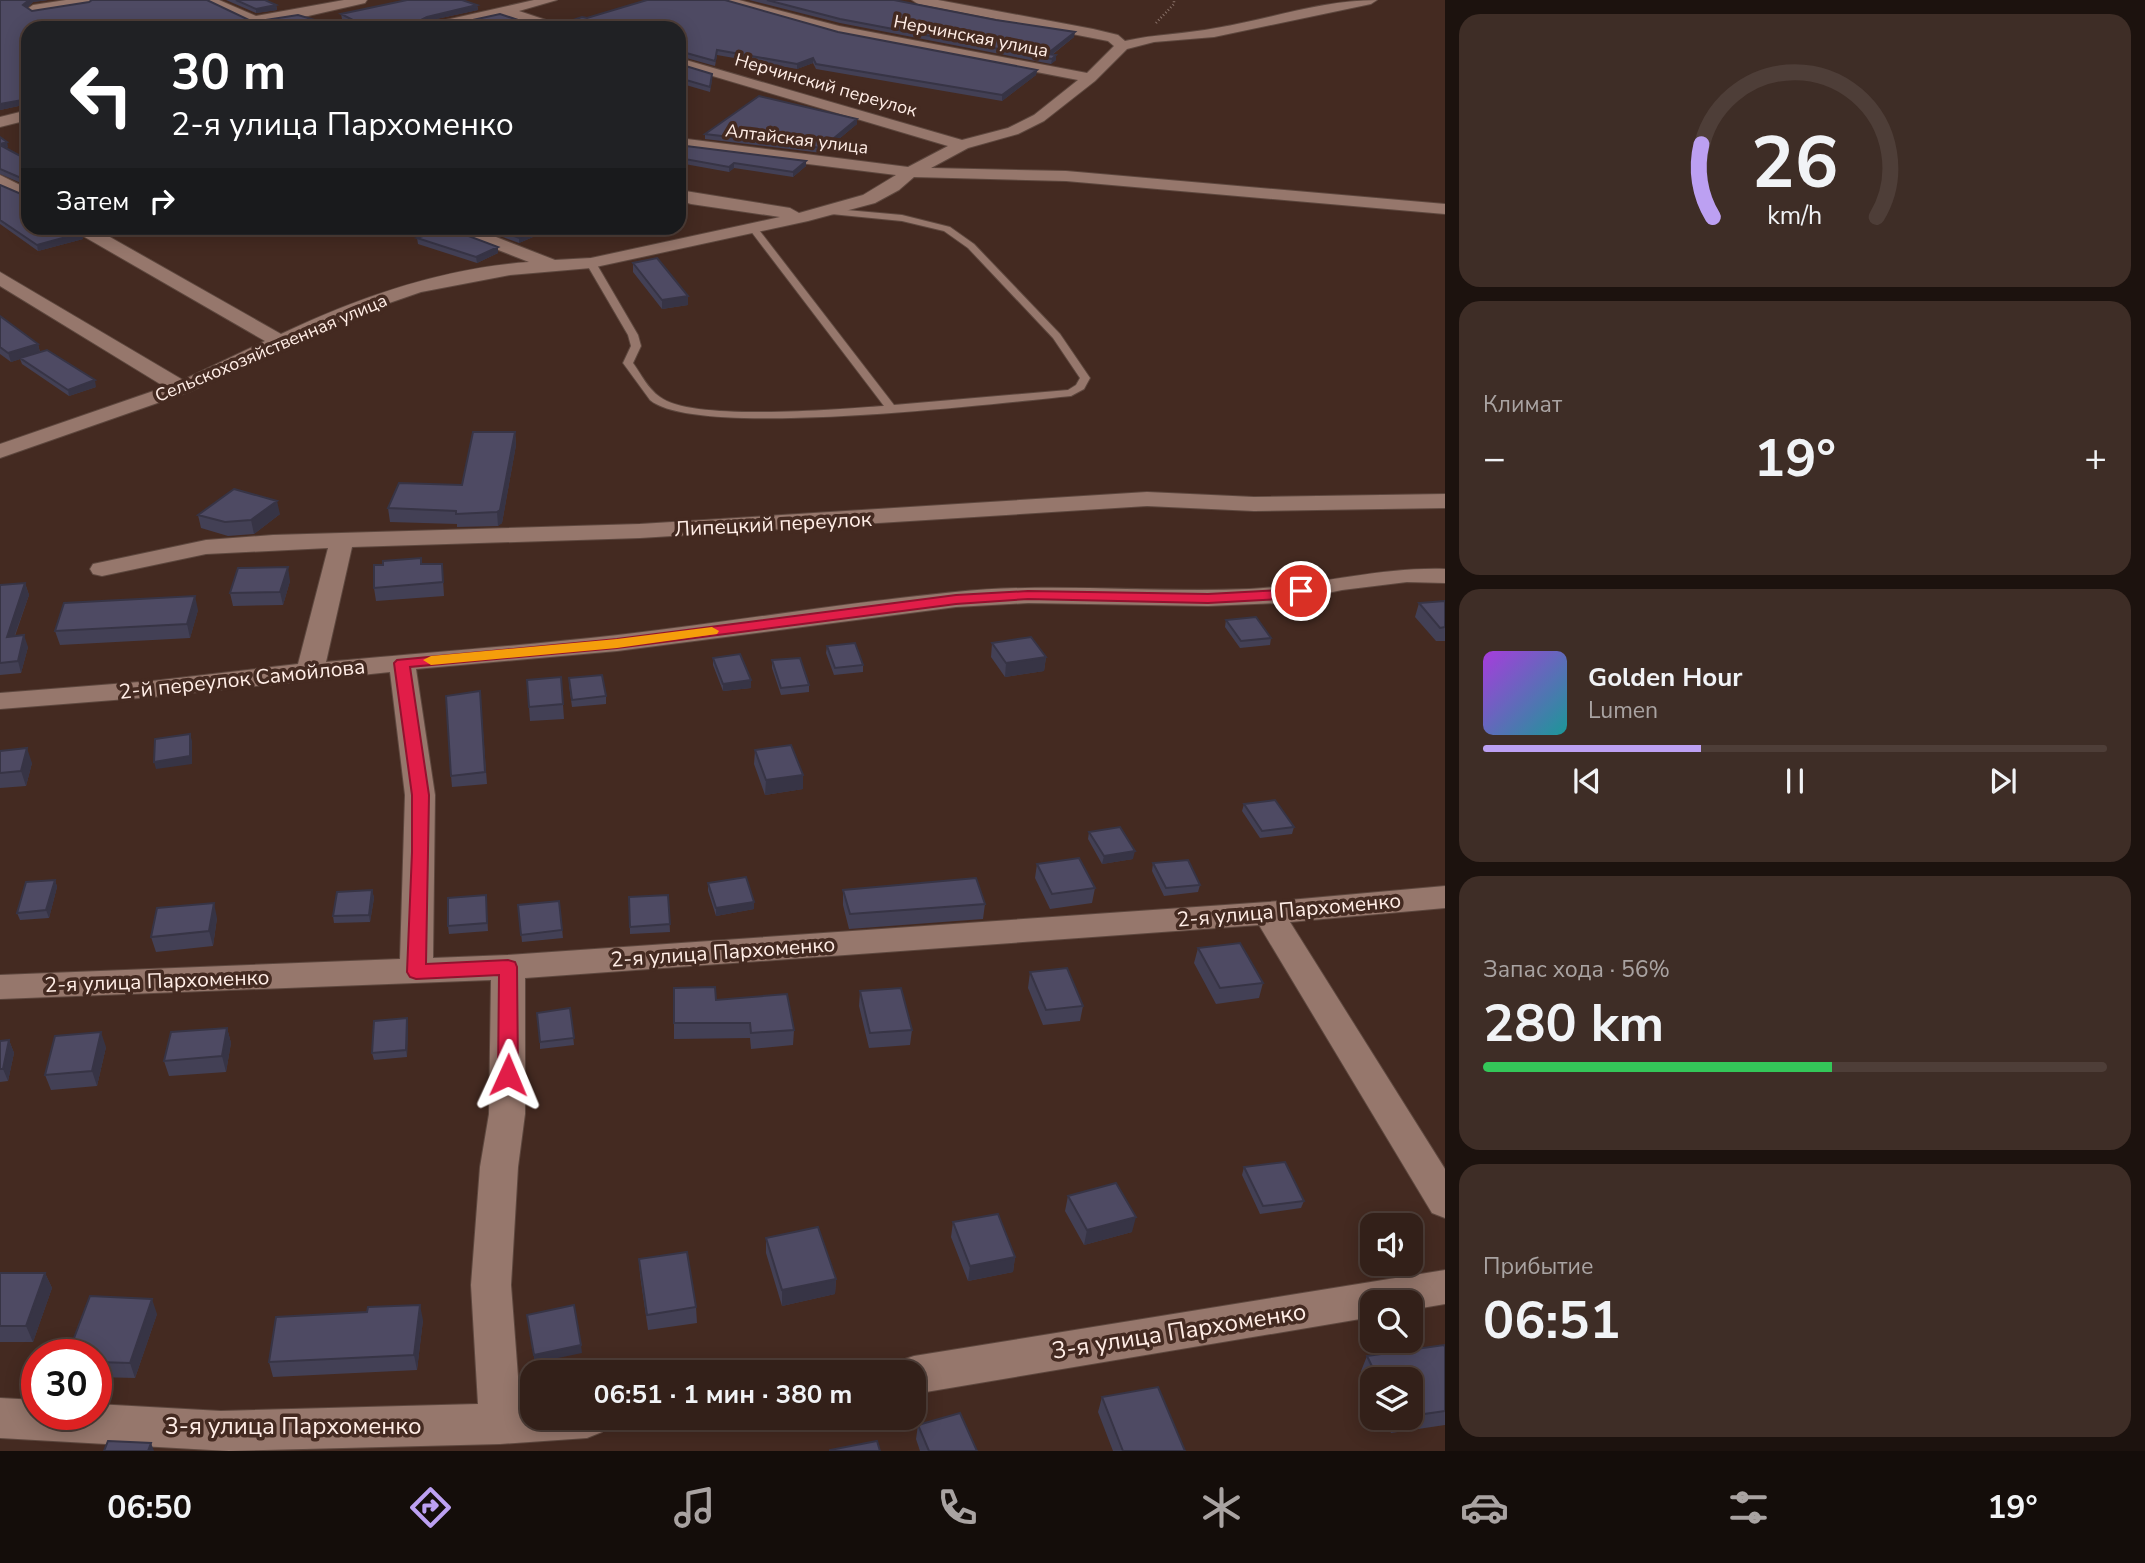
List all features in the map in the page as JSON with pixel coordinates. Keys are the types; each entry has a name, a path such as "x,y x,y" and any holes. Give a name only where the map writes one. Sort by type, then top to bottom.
{"street":[{"path":"51,21 28,7 90,0"},
{"path":"208,0 255,20 361,0"},
{"path":"460,21 551,0"},
{"name":"Нерчинская улица","path":"724,0 838,30 1090,78"},
{"path":"918,0 1093,33 1113,38 1122,46 1154,38 1214,33 1371,0"},
{"path":"505,11 539,21"},
{"path":"308,12 328,20"},
{"name":"Сельскохозяйственная улица","path":"0,451 183,388 351,309 417,287 510,270 591,263 753,228 869,199 893,186 910,172 962,145 1013,131 1039,118 1090,78 1122,46"},
{"name":"Нерчинский переулок","path":"686,64 962,145"},
{"path":"0,114 21,110"},
{"path":"0,121 21,117"},
{"name":"Алтайская улица","path":"686,144 910,172 1066,176 1409,208"},
{"path":"0,180 21,192"},
{"path":"686,197 816,213"},
{"path":"1409,208 1445,209"},
{"path":"1409,208 1445,216"},
{"path":"94,235 281,342"},
{"path":"476,235 554,265"},
{"path":"0,278 183,388"},
{"name":"Липецкий переулок","path":"102,569 206,547 640,531 1147,499 1254,504 1445,501"},
{"path":"310,671 342,540"},
{"name":"2-й переулок Самойлова","path":"0,701 152,690 310,671 617,643 956,599 1028,595 1208,598 1280,595 1342,583 1407,575 1445,576"},
{"path":"402,663 420,795 421,852 416,972"},
{"name":"2-я улица Пархоменко","path":"0,987 508,967 1268,913 1445,897"},
{"path":"1268,913 1445,1202"},
{"path":"500,1424 491,1285 499,1167 507,1114 508,967"},
{"name":"3-я улица Пархоменко","path":"926,1373 1445,1287"},
{"name":"3-я улица Пархоменко","path":"0,1418 221,1431 520,1423"}],"lane":[{"path":"591,263 632,335 636,346 628,363 659,402 687,410 719,415 797,415 1071,393 1080,387 1085,378 1057,336 971,246 947,229 902,218 816,213"},
{"path":"753,228 890,407"}],"building":[{"path":"0,0 29,0 23,5 32,11 92,0 207,0 251,21 21,21 21,100 0,104"},
{"path":"236,0 265,0 276,5 256,9"},
{"path":"407,0 462,0 477,5 419,21 355,21 341,14"},
{"path":"647,0 725,0 838,32 1037,70 1002,95 816,64 813,58 797,64 717,50 715,61 686,53 686,21 570,21"},
{"path":"767,0 894,0 1075,32 1047,54 1056,55 1052,59 840,19"},
{"path":"500,14 521,21 468,21"},
{"path":"298,15 318,21 259,21"},
{"path":"686,66 712,74 710,87 686,80"},
{"path":"759,96 857,119 822,148 705,134"},
{"path":"0,145 21,156 21,178 0,169"},
{"path":"686,146 806,161 793,172 734,163 729,167 686,159"},
{"path":"0,185 21,194 21,234 0,220"},
{"path":"22,235 74,235 37,245"},
{"path":"426,235 466,235 498,247 476,257 417,238"},
{"path":"657,258 688,296 662,300 633,263"},
{"path":"0,316 38,344 8,353 0,347"},
{"path":"47,350 95,380 68,390 20,358"},
{"path":"473,432 515,432 500,510 456,514 456,511 388,508 399,483 462,485"},
{"path":"234,489 277,501 251,520 225,522 198,515"},
{"path":"421,558 421,564 442,564 443,582 374,588 374,565 383,565 383,561"},
{"path":"288,567 280,592 230,593 238,568"},
{"path":"25,583 7,637 24,635 18,661 0,663 0,585"},
{"path":"195,596 187,624 55,631 64,603"},
{"path":"1445,601 1445,627 1440,628 1419,603"},
{"path":"1256,617 1271,638 1241,641 1226,620"},
{"path":"1031,637 1046,657 1006,663 992,643"},
{"path":"855,643 863,665 835,668 827,646"},
{"path":"740,654 751,680 723,684 713,658"},
{"path":"800,658 809,685 781,688 772,660"},
{"path":"602,675 606,696 572,700 569,678"},
{"path":"561,677 563,704 529,707 527,680"},
{"path":"480,691 485,772 451,776 446,696"},
{"path":"190,734 190,756 154,762 155,739"},
{"path":"791,745 803,775 766,780 755,750"},
{"path":"27,748 21,771 0,773 0,751"},
{"path":"1275,800 1294,827 1262,831 1244,804"},
{"path":"1120,827 1135,851 1104,856 1089,832"},
{"path":"1079,858 1095,888 1052,894 1037,864"},
{"path":"1188,860 1200,885 1166,888 1153,863"},
{"path":"746,877 754,902 716,908 708,883"},
{"path":"976,878 985,904 850,914 843,890"},
{"path":"55,880 46,910 17,913 26,882"},
{"path":"372,890 369,915 333,916 337,892"},
{"path":"486,895 487,923 448,926 448,898"},
{"path":"668,895 670,924 630,927 629,897"},
{"path":"559,901 562,930 521,935 518,905"},
{"path":"214,903 209,931 151,937 157,908"},
{"path":"1240,943 1263,983 1220,988 1198,948"},
{"path":"1067,968 1083,1006 1046,1010 1030,972"},
{"path":"715,987 716,1000 787,994 794,1030 751,1033 750,1023 674,1023 674,988"},
{"path":"901,988 912,1030 870,1033 860,991"},
{"path":"570,1008 574,1038 540,1042 537,1013"},
{"path":"407,1018 406,1050 372,1053 374,1021"},
{"path":"227,1028 222,1056 164,1061 171,1032"},
{"path":"101,1032 92,1071 45,1075 55,1036"},
{"path":"9,1040 3,1069 0,1069 0,1041"},
{"path":"1285,1162 1304,1201 1263,1206 1244,1167"},
{"path":"1116,1183 1136,1217 1087,1230 1068,1196"},
{"path":"998,1214 1015,1257 970,1266 953,1222"},
{"path":"818,1227 836,1279 782,1290 766,1238"},
{"path":"687,1252 696,1307 647,1315 639,1259"},
{"path":"0,1273 45,1273 26,1326 0,1326"},
{"path":"90,1296 152,1299 130,1363 112,1362 112,1339 74,1339"},
{"path":"420,1305 414,1355 269,1362 276,1317 367,1312 368,1307"},
{"path":"574,1305 581,1345 534,1355 527,1315"},
{"path":"1445,1347 1445,1411 1423,1414 1423,1367 1372,1367 1367,1356 1423,1353 1423,1348"},
{"path":"1158,1387 1185,1451 1123,1451 1102,1397"},
{"path":"960,1413 977,1451 929,1451 920,1430 926,1430 926,1423"},
{"path":"108,1441 151,1443 148,1451 104,1451"},
{"path":"877,1441 880,1451 830,1451 830,1450"}],"slow traffic":[{"path":"431,660 617,643 712,631"}],"route":[{"path":"508,1075 508,967 416,972 421,852 420,795 402,663 617,643 956,599 1028,595 1208,598 1280,595 1301,591"}]}
